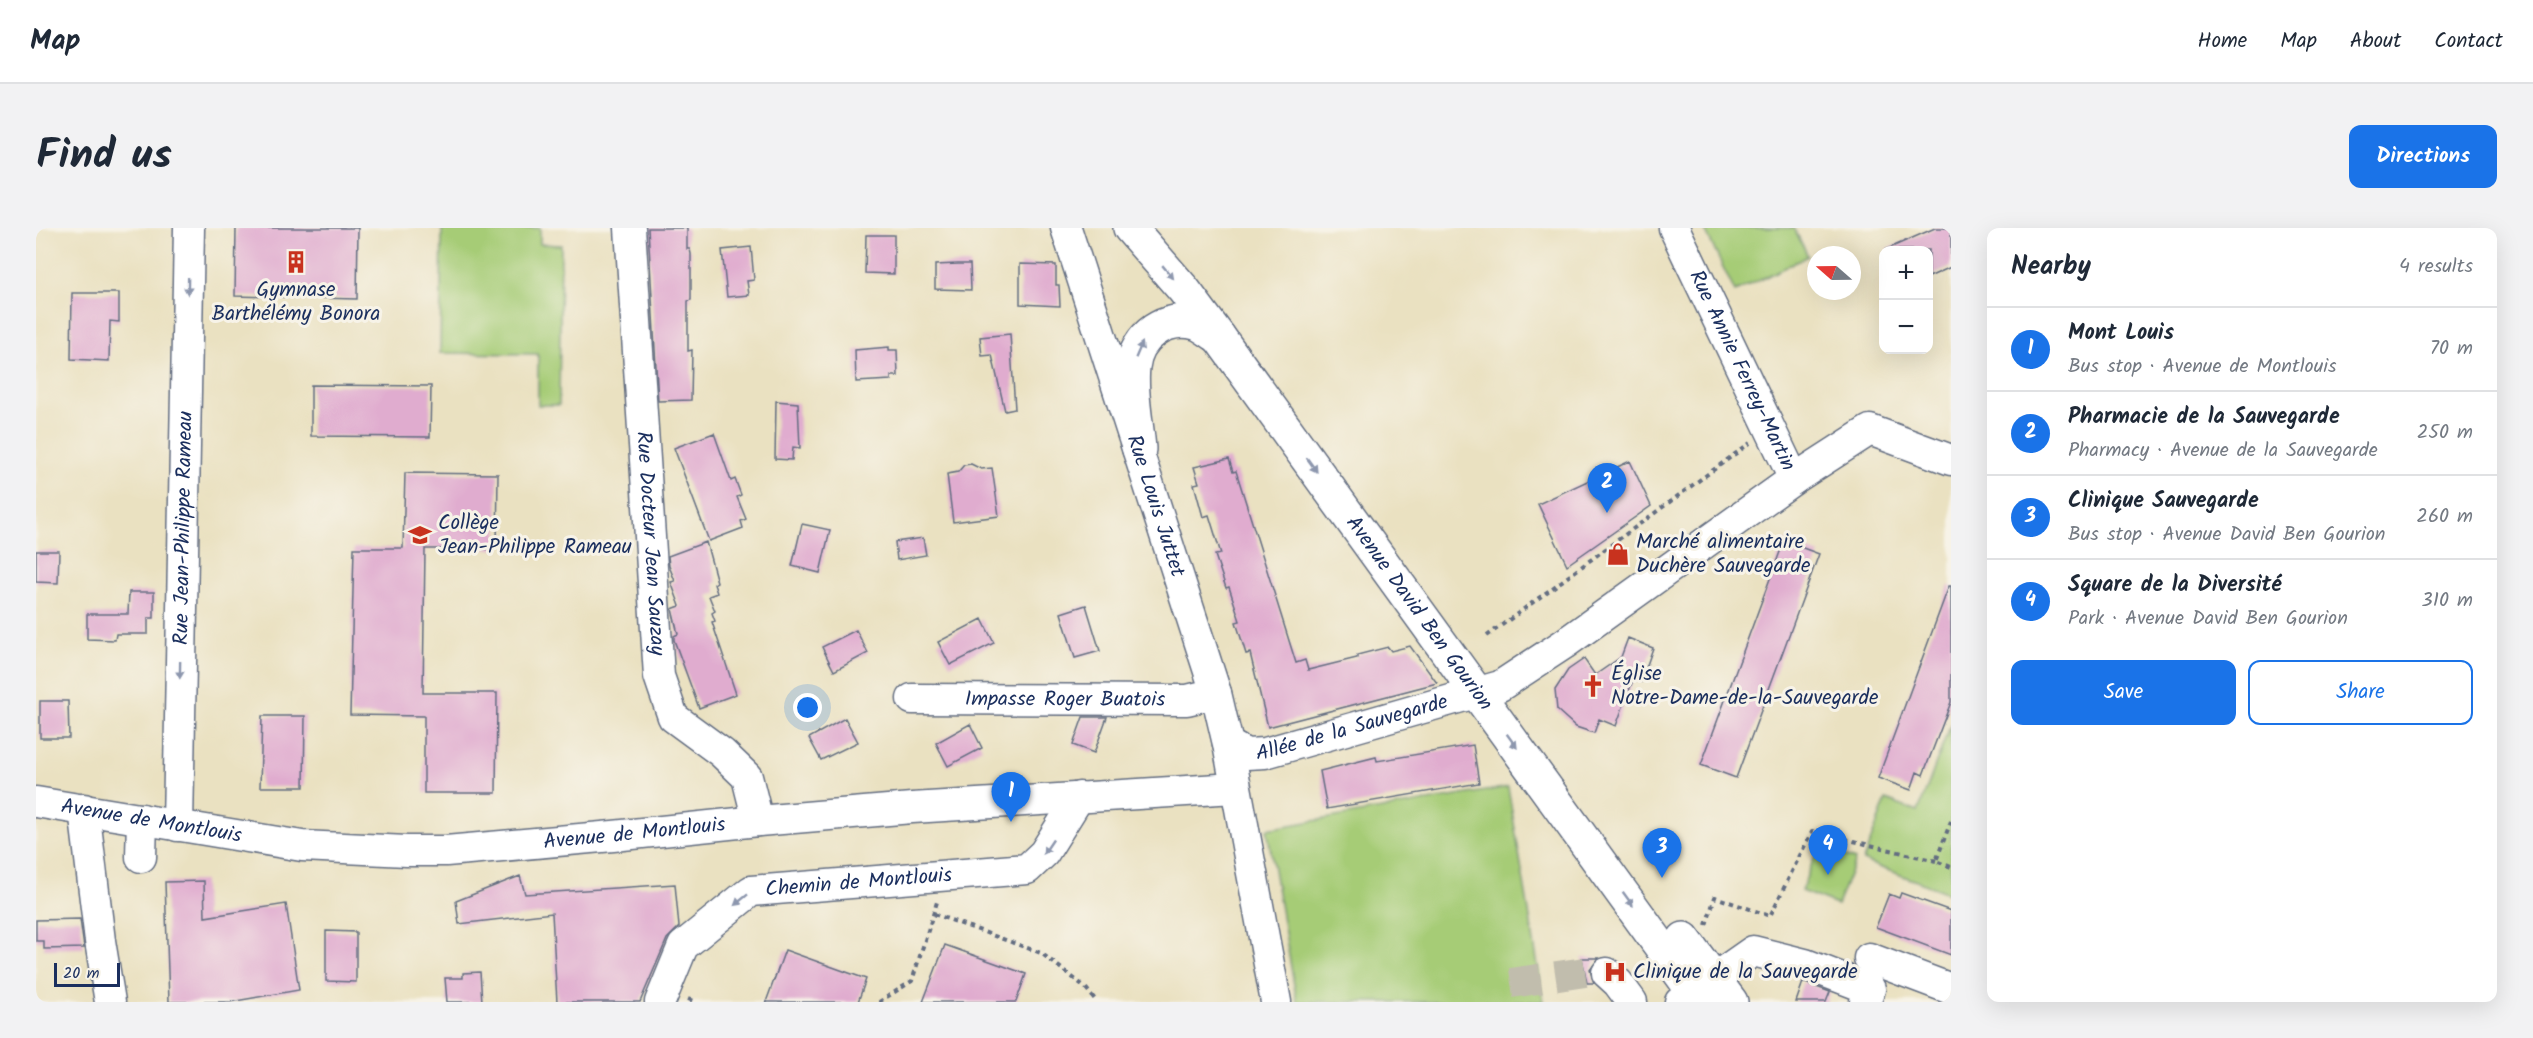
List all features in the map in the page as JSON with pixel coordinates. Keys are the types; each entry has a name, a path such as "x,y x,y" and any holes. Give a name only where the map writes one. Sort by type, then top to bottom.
{"main road":[{"name":"Avenue David Ben Gourion","path":"1130,228 1220,337 1489,690 1691,948 1704,995"},
{"name":"Avenue David Ben Gourion","path":"1159,228 1234,320 1489,690 1704,995"},
{"path":"1139,449 1133,366 1139,345 1155,328 1175,321 1197,323 1220,337"}],"street":[{"name":"Rue Jean-Philippe Rameau","path":"178,826 189,228"},
{"name":"Rue Docteur Jean Sauzay","path":"630,228 659,675 673,717 722,753 747,777 758,821"},
{"name":"Rue Louis Juttet","path":"1066,228 1216,693 1228,744 1276,1002"},
{"name":"Rue Annie Ferrey-Martin","path":"1674,228 1794,479"},
{"name":"Allée de la Sauvegarde","path":"1228,744 1246,754 1265,753 1489,690 1564,644 1794,479 1870,430 1951,460"},
{"name":"Impasse Roger Buatois","path":"912,699 1186,700 1216,693"},
{"name":"Avenue de Montlouis","path":"36,802 302,846 406,851 565,840 758,821 1235,788"},
{"name":"Chemin de Montlouis","path":"660,1002 683,946 751,891 1027,869 1044,853 1079,798"},
{"path":"84,809 110,1002"},
{"path":"141,857 142,819"},
{"path":"1704,995 1753,951 1804,964 1870,989 1865,1002"},
{"path":"1869,958 1951,989"},
{"path":"1606,973 1618,983 1632,1002"}],"path":[{"path":"1487,636 1755,439"},
{"path":"1936,861 1951,821"},
{"path":"1691,948 1701,942 1715,897 1770,916 1812,831 1936,861 1951,867"},
{"path":"879,1002 912,981 945,875"},
{"path":"934,914 1041,953 1085,987 1097,1002"}],"green space":[{"path":"442,228 540,228 540,244 561,245 559,405 538,405 538,354 440,353"},
{"path":"1704,228 1794,228 1807,256 1735,292"},
{"path":"1951,723 1951,894 1863,861 1886,800 1918,812"},
{"path":"1508,787 1544,1002 1297,1002 1267,829"},
{"path":"1819,846 1855,860 1837,905 1801,891"}],"building":[{"name":"Gymnase Barthélémy Bonora","path":"236,228 358,228 357,299 235,296"},
{"path":"648,228 687,228 687,249 690,249 691,254 688,351 692,350 691,400 658,401"},
{"path":"1935,228 1951,228 1951,267 1933,275 1933,246 1894,246"},
{"path":"866,235 894,235 894,274 865,273"},
{"path":"751,247 754,280 747,281 749,295 727,297 722,250"},
{"path":"970,264 971,290 935,289 935,265"},
{"path":"1020,264 1056,265 1056,285 1059,285 1060,306 1020,304"},
{"path":"72,293 119,293 119,322 110,321 109,361 71,359"},
{"path":"1010,334 1015,409 1005,411 992,355 982,356 980,337"},
{"path":"889,347 889,350 897,350 898,376 891,376 891,380 856,382 855,350"},
{"path":"311,385 431,386 430,437 311,436"},
{"path":"776,401 798,403 800,448 793,447 792,460 775,459"},
{"path":"714,433 731,481 735,479 741,495 737,497 746,519 741,521 743,528 709,541 674,448"},
{"path":"1229,459 1233,472 1236,471 1296,663 1305,660 1308,670 1357,658 1357,655 1388,647 1391,651 1410,646 1437,683 1268,727 1250,653 1246,654 1236,622 1240,621 1215,555 1221,554 1209,515 1203,517 1194,484 1199,483 1194,467"},
{"path":"1630,461 1651,506 1567,565 1538,504"},
{"path":"971,464 981,469 992,468 999,516 953,522 947,474 958,472 964,465"},
{"path":"405,473 498,474 497,549 425,549 423,693 497,693 496,793 424,793 424,716 350,715 354,548 403,548"},
{"path":"802,524 830,530 820,573 792,566"},
{"path":"923,538 926,555 897,560 895,542"},
{"path":"1784,541 1819,554 1736,778 1701,765"},
{"path":"706,542 717,582 714,584 717,593 709,596 715,611 712,613 715,621 712,622 736,694 699,708 674,640 674,636 678,634 672,609 680,606 671,582 675,581 668,556"},
{"path":"36,551 59,551 58,583 36,582"},
{"path":"1949,586 1951,586 1951,702 1923,775 1917,772 1911,790 1878,778"},
{"path":"129,592 154,592 154,618 148,618 148,634 116,634 115,640 87,639 87,614 128,614"},
{"path":"1086,605 1100,651 1075,658 1061,613"},
{"path":"982,619 994,643 950,665 938,642"},
{"path":"856,630 868,653 834,671 822,647"},
{"name":"Église Notre-Dame-de-la-Sauvegarde","path":"1628,638 1653,648 1641,682 1633,680 1616,726 1599,719 1594,733 1576,727 1557,710 1555,690 1568,670 1584,659 1595,675 1621,657"},
{"path":"40,701 68,701 69,738 40,738"},
{"path":"262,716 305,716 304,787 260,787"},
{"path":"1083,717 1107,717 1094,753 1073,745"},
{"path":"845,718 858,742 821,760 809,738"},
{"path":"970,724 982,748 948,766 936,743"},
{"path":"1473,745 1479,783 1327,809 1320,771 1376,757 1377,761"},
{"path":"520,876 525,894 675,884 679,927 667,939 640,1002 557,1002 552,913 459,924 456,901"},
{"path":"204,881 205,917 286,904 299,990 230,1002 169,1002 165,882"},
{"path":"1901,893 1951,911 1951,955 1876,927 1889,894 1899,898"},
{"path":"80,919 84,948 44,949 44,941 36,941 36,920"},
{"path":"326,931 356,932 356,982 326,981"},
{"path":"945,945 1026,974 1016,1002 923,1002"},
{"path":"785,950 866,979 858,1002 766,1002"},
{"path":"1582,958 1599,958 1590,970 1594,983 1587,983"},
{"path":"480,972 482,1002 447,1002 445,978 463,978 463,973"},
{"path":"1803,982 1830,992 1826,1002 1796,1002"}],"tunnel":[{"path":"1511,983 1592,971 1607,973"}],"place":[{"name":"Gymnase Barthélémy Bonora","path":"296,262"},
{"name":"Pharmacie de la Sauvegarde","path":"1607,513"},
{"name":"Collège Jean-Philippe Rameau","path":"420,535"},
{"name":"Marché alimentaire Duchère Sauvegarde","path":"1618,554"},
{"name":"Église Notre-Dame-de-la-Sauvegarde","path":"1593,686"},
{"name":"Mont Louis","path":"1011,822"},
{"name":"Square de la Diversité","path":"1828,875"},
{"name":"Clinique Sauvegarde","path":"1662,878"},
{"name":"Clinique de la Sauvegarde","path":"1615,972"}]}
